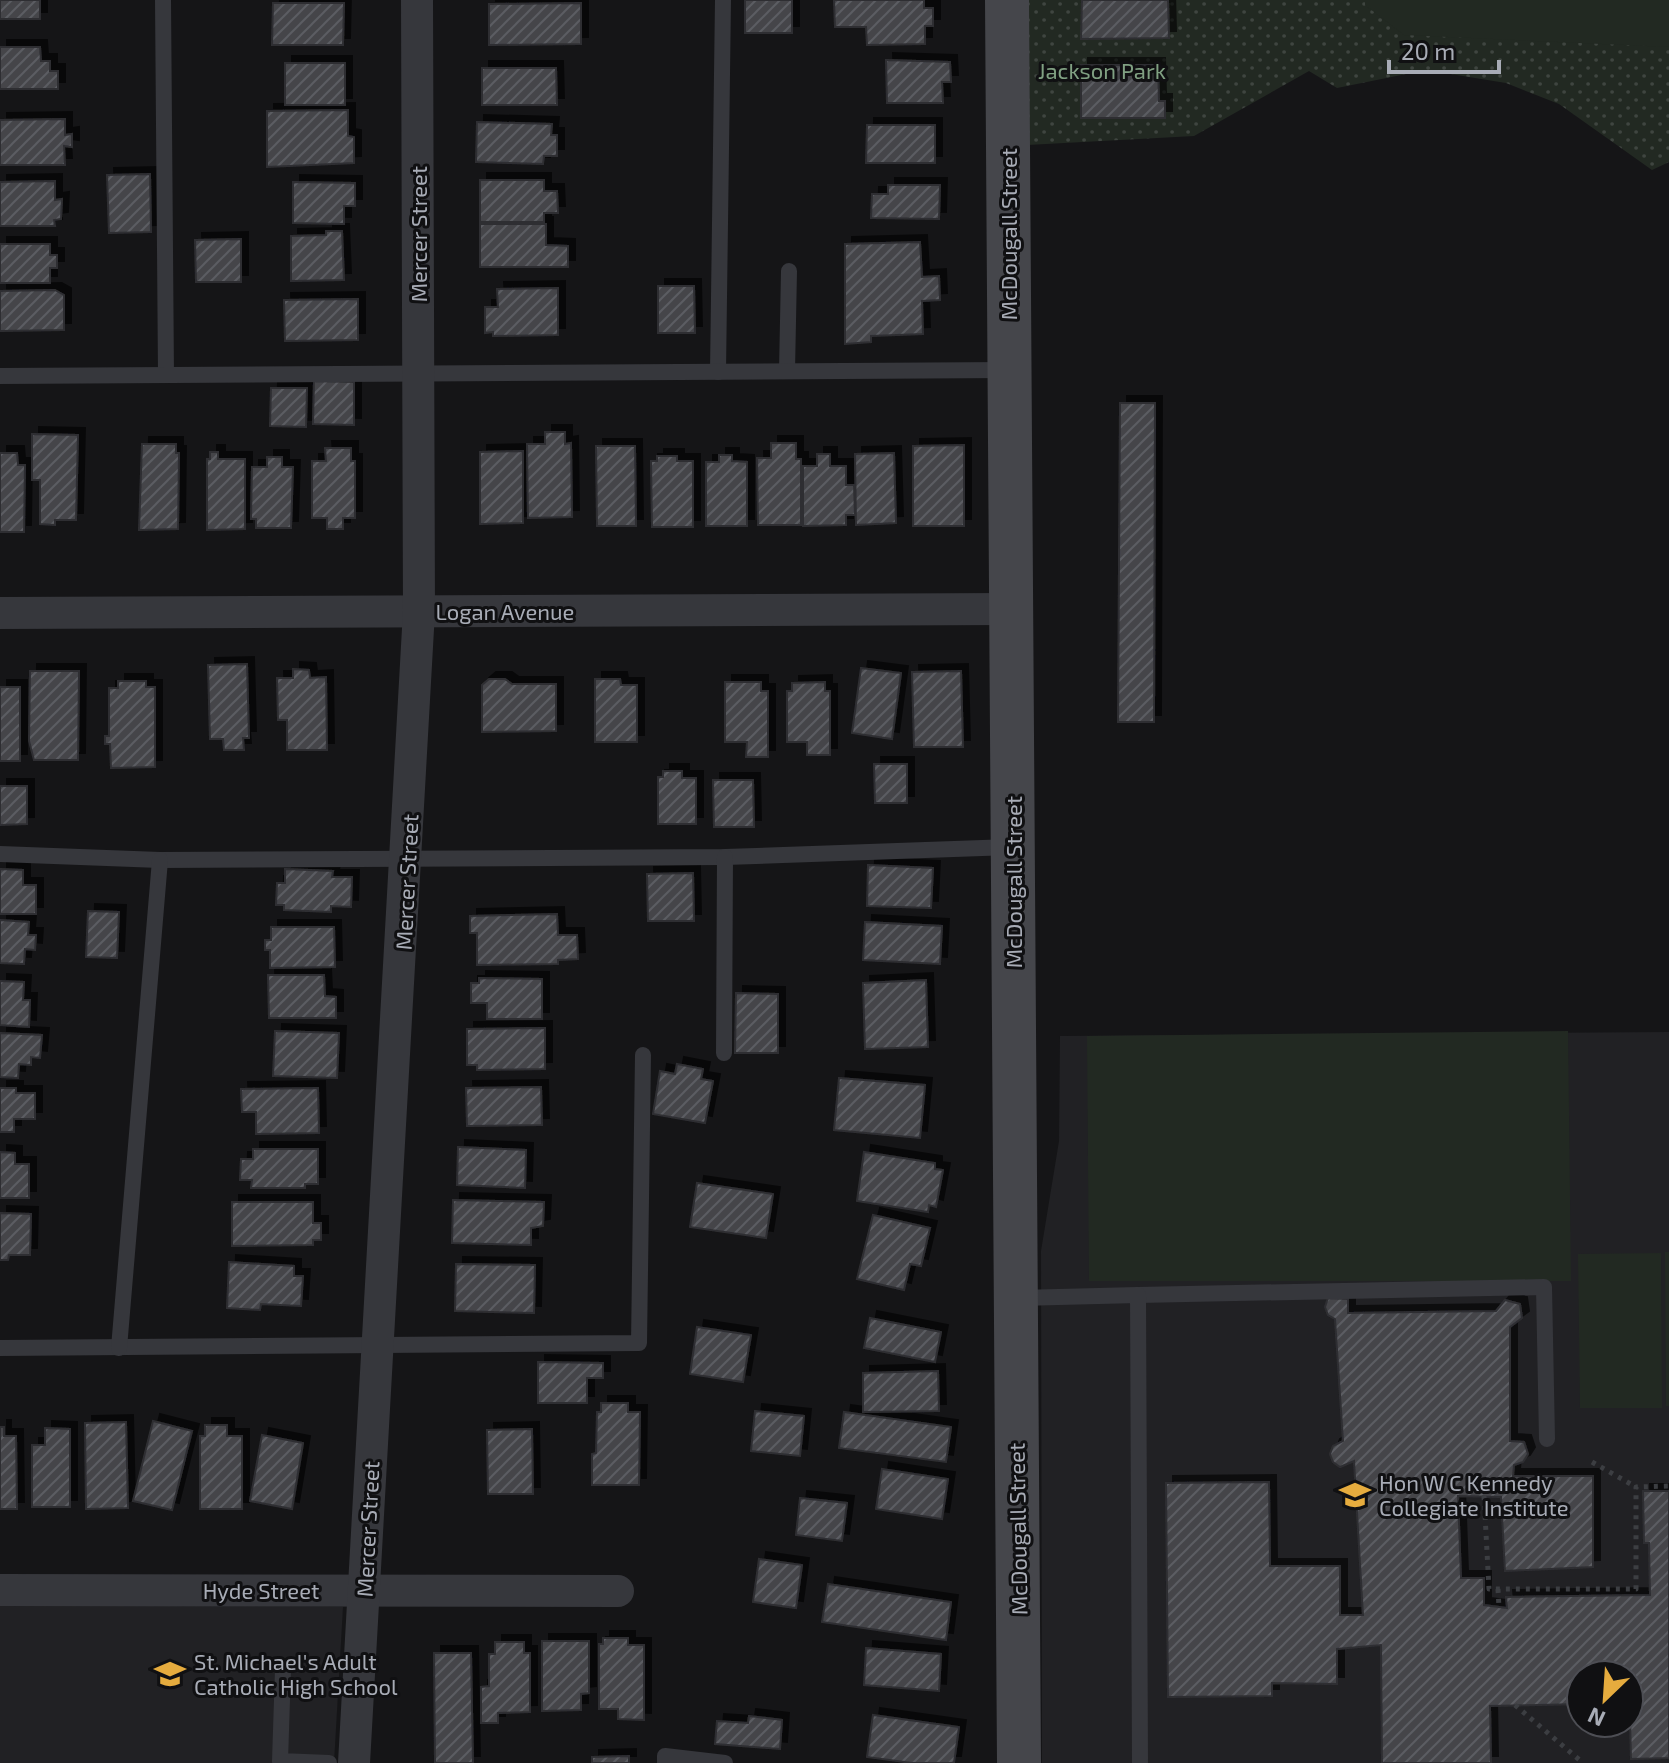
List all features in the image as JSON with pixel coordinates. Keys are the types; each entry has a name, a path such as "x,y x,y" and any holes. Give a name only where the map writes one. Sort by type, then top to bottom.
{"street":[{"name":"Mercer Street","path":"354,1763 408,856 419,611 417,0"},
{"name":"McDougall Street","path":"1007,0 1019,1763"},
{"name":"Logan Avenue","path":"0,613 1011,609"},
{"name":"Hyde Street","path":"0,1590 618,1591"}],"lane":[{"path":"163,0 166,375"},
{"path":"718,372 723,0"},
{"path":"787,371 789,271"},
{"path":"0,376 1009,370"},
{"path":"0,854 160,860 408,856 725,857 1013,846"},
{"path":"724,1053 725,857"},
{"path":"119,1348 160,860"},
{"path":"0,1348 639,1343 643,1055"},
{"path":"1015,1298 1544,1287 1547,1439"},
{"path":"1138,1295 1140,1763"},
{"path":"283,1669 280,1761 329,1763"},
{"path":"665,1763 665,1756 725,1763"}],"path":[{"path":"1592,1462 1636,1487 1669,1486"},
{"path":"1484,1496 1489,1589 1636,1589 1636,1487"},
{"path":"1498,1589 1499,1608"},
{"path":"1515,1705 1553,1741 1583,1763"}],"shaded area":[{"name":"Hon W C Kennedy Collegiate Institute","path":"1669,1032 1669,1763 1042,1763 1041,1251 1059,1141 1060,1036"},
{"name":"St. Michael's Adult Catholic High School","path":"0,1605 343,1607 334,1763 0,1763"}],"green space":[{"name":"Jackson Park","path":"1028,0 1669,0 1669,162 1652,170 1559,104 1506,83 1426,70 1337,88 1309,71 1194,136 1027,145"},
{"path":"1365,0 1669,0 1669,47 1404,35 1365,5"},
{"path":"1568,1031 1571,1281 1089,1281 1087,1036"},
{"path":"1665,1252 1669,1252 1669,1406 1666,1406"},
{"path":"1661,1253 1662,1408 1580,1408 1578,1254"}],"building":[{"path":"0,0 40,0 40,19 0,19"},
{"path":"745,0 792,0 792,33 745,33"},
{"path":"834,0 924,0 924,8 933,8 933,26 925,26 925,44 867,45 866,27 835,27"},
{"path":"1082,0 1168,0 1169,38 1081,39"},
{"path":"273,3 344,3 343,45 272,45"},
{"path":"581,3 581,44 489,45 489,4"},
{"path":"0,47 40,47 41,61 50,61 50,71 58,71 58,89 0,89"},
{"path":"886,60 950,62 951,82 942,82 943,103 887,103"},
{"path":"285,63 345,63 345,105 285,105"},
{"path":"1081,65 1158,65 1159,101 1165,101 1165,118 1081,118"},
{"path":"482,68 556,68 557,105 482,105"},
{"path":"348,110 348,136 354,137 354,163 267,167 267,111"},
{"path":"65,119 65,135 72,134 72,147 64,146 65,165 0,165 0,120"},
{"path":"477,122 552,124 551,135 557,135 557,156 544,156 543,164 476,162"},
{"path":"867,125 935,125 935,163 866,163"},
{"path":"150,174 151,232 109,233 107,175"},
{"path":"480,180 544,180 544,191 557,191 558,213 544,213 544,222 480,222"},
{"path":"55,181 55,200 62,199 61,219 54,220 55,226 0,226 0,182"},
{"path":"293,182 355,183 355,206 344,206 344,224 293,223"},
{"path":"888,185 940,185 939,219 871,218 872,194 888,194"},
{"path":"480,224 546,224 546,245 568,246 568,267 480,267"},
{"path":"326,231 342,231 344,280 291,281 291,236 326,235"},
{"path":"241,239 241,282 196,282 195,240"},
{"path":"920,242 922,277 939,276 940,300 922,301 923,334 871,336 871,342 845,344 845,244"},
{"path":"0,244 50,244 50,255 57,255 57,268 50,268 50,283 0,283"},
{"path":"658,286 694,286 695,333 658,333"},
{"path":"558,288 558,335 493,336 493,332 485,333 485,307 498,307 497,289"},
{"path":"55,290 64,295 64,330 0,331 0,291"},
{"path":"358,299 358,340 285,341 284,300"},
{"path":"314,381 354,382 354,425 313,424"},
{"path":"271,388 307,388 306,427 270,426"},
{"path":"1120,403 1155,403 1154,722 1118,722"},
{"path":"545,432 565,432 565,444 571,443 572,517 528,518 527,444 545,444"},
{"path":"32,434 78,435 76,520 55,520 55,525 40,524 40,480 32,480"},
{"path":"771,443 796,443 796,459 801,459 801,525 758,525 757,458 771,458"},
{"path":"142,444 176,444 176,453 179,453 178,529 139,530"},
{"path":"964,445 964,526 913,526 913,446"},
{"path":"596,446 635,446 636,526 597,526"},
{"path":"325,448 351,448 351,461 355,461 355,518 343,518 343,529 327,529 327,518 312,518 312,461 326,461"},
{"path":"523,451 523,523 480,524 480,452"},
{"path":"210,452 218,452 218,459 245,459 245,529 207,530 207,459 210,459"},
{"path":"0,453 17,453 18,465 25,465 24,532 0,532"},
{"path":"894,453 896,523 856,525 855,454"},
{"path":"817,454 830,454 830,466 846,466 846,485 854,485 855,515 846,515 846,525 803,526 803,466 817,466"},
{"path":"719,455 732,455 732,461 747,462 747,526 706,526 706,462 719,462"},
{"path":"657,456 677,456 677,461 693,461 693,527 652,527 651,461 657,461"},
{"path":"267,457 282,457 282,467 293,467 291,528 256,528 256,519 251,519 252,467 267,467"},
{"path":"247,664 249,738 243,738 244,750 224,750 223,739 210,739 208,665"},
{"path":"861,668 901,673 892,739 852,733"},
{"path":"293,669 309,670 310,678 326,677 327,750 287,750 287,720 278,720 277,678 293,678"},
{"path":"30,671 79,671 78,760 34,760 29,741"},
{"path":"961,671 963,747 914,747 912,672"},
{"path":"489,679 505,679 512,684 556,684 556,731 482,732 482,685"},
{"path":"595,679 620,679 621,685 637,685 637,742 595,742"},
{"path":"118,681 146,681 146,687 155,687 155,767 111,768 110,744 105,744 105,736 109,736 109,688 118,688"},
{"path":"725,682 761,682 761,691 768,691 768,757 746,757 747,742 725,742"},
{"path":"825,682 825,691 830,691 830,755 807,755 807,742 787,742 787,691 792,691 792,683"},
{"path":"0,687 20,687 20,761 0,761"},
{"path":"874,764 907,764 907,803 875,803"},
{"path":"663,771 682,771 682,778 696,778 696,824 658,824 658,777 663,777"},
{"path":"713,780 753,780 754,827 714,827"},
{"path":"0,786 27,786 27,824 0,825"},
{"path":"868,865 933,868 931,908 867,906"},
{"path":"0,869 23,870 23,885 36,885 36,914 0,914"},
{"path":"285,869 333,871 332,877 352,877 351,907 331,906 331,912 284,910 284,905 276,905 277,883 285,883"},
{"path":"693,873 694,921 648,921 647,874"},
{"path":"88,911 119,912 117,958 86,957"},
{"path":"557,914 558,935 577,935 578,959 558,960 558,964 477,965 477,933 470,933 470,916"},
{"path":"0,920 29,922 28,935 36,935 35,950 25,949 24,964 0,963"},
{"path":"865,922 942,926 940,964 863,960"},
{"path":"271,927 334,927 335,967 270,968 270,950 265,950 265,940 271,940"},
{"path":"268,975 324,975 325,996 336,997 336,1018 269,1018"},
{"path":"479,978 542,979 542,1019 487,1019 487,1003 471,1003 471,983 479,983"},
{"path":"926,980 928,1047 865,1049 863,983"},
{"path":"0,981 24,982 23,1000 30,1000 29,1027 0,1025"},
{"path":"736,993 778,994 778,1053 735,1053"},
{"path":"545,1028 545,1069 477,1070 477,1065 467,1065 467,1029"},
{"path":"275,1031 339,1033 337,1078 273,1076"},
{"path":"0,1033 42,1035 40,1058 31,1057 31,1065 19,1064 18,1078 0,1077"},
{"path":"677,1064 703,1069 701,1079 713,1081 705,1123 653,1114 660,1071 675,1074"},
{"path":"839,1078 925,1085 920,1138 834,1130"},
{"path":"541,1087 542,1125 467,1126 466,1088"},
{"path":"0,1088 16,1088 16,1093 35,1093 35,1119 14,1119 14,1132 0,1132"},
{"path":"318,1088 319,1133 256,1134 256,1112 242,1112 241,1089"},
{"path":"458,1147 526,1150 525,1188 457,1185"},
{"path":"253,1149 318,1149 318,1184 305,1184 305,1188 251,1188 252,1180 240,1180 241,1159 253,1159"},
{"path":"0,1152 15,1153 15,1164 29,1164 29,1198 0,1198"},
{"path":"864,1152 935,1163 935,1169 943,1170 936,1207 929,1205 928,1212 857,1201"},
{"path":"697,1183 773,1194 766,1238 690,1227"},
{"path":"453,1200 544,1202 543,1226 531,1228 531,1245 452,1243"},
{"path":"232,1202 313,1202 313,1223 321,1223 321,1240 313,1240 313,1245 232,1246"},
{"path":"0,1213 31,1214 30,1255 9,1255 8,1260 0,1260"},
{"path":"873,1215 930,1228 921,1266 910,1264 904,1290 857,1279"},
{"path":"229,1262 294,1266 294,1276 303,1276 301,1306 261,1304 260,1310 227,1308"},
{"path":"456,1264 535,1265 534,1313 455,1311"},
{"path":"1328,1298 1348,1299 1348,1313 1496,1311 1505,1300 1520,1304 1522,1318 1510,1327 1510,1441 1524,1442 1528,1454 1523,1462 1514,1465 1513,1476 1593,1476 1593,1567 1505,1571 1501,1497 1458,1496 1461,1578 1484,1578 1484,1605 1507,1608 1506,1597 1650,1595 1649,1543 1644,1543 1643,1491 1669,1491 1669,1758 1631,1759 1631,1739 1645,1739 1645,1659 1565,1659 1565,1704 1490,1706 1491,1763 1382,1763 1381,1645 1337,1649 1337,1684 1272,1683 1272,1696 1168,1697 1166,1483 1269,1482 1270,1566 1340,1566 1340,1615 1363,1615 1354,1461 1340,1467 1333,1462 1330,1454 1333,1446 1343,1441 1335,1319 1328,1315 1325,1307"},
{"path":"870,1318 941,1332 935,1362 864,1348"},
{"path":"697,1327 751,1335 743,1382 690,1374"},
{"path":"538,1362 603,1363 603,1378 587,1378 587,1403 538,1403"},
{"path":"938,1371 939,1411 863,1412 863,1373"},
{"path":"601,1403 628,1403 628,1412 640,1412 639,1485 592,1485 592,1454 596,1453 597,1412 601,1412"},
{"path":"755,1411 804,1416 800,1456 751,1451"},
{"path":"844,1412 951,1427 946,1462 839,1448"},
{"path":"153,1421 192,1431 172,1510 133,1501"},
{"path":"126,1422 128,1508 86,1509 85,1423"},
{"path":"205,1425 227,1425 227,1436 242,1436 242,1509 200,1509 200,1436 205,1436"},
{"path":"0,1427 4,1427 4,1436 16,1436 17,1509 0,1509"},
{"path":"45,1428 70,1429 70,1507 32,1507 32,1445 45,1445"},
{"path":"532,1429 533,1494 488,1494 487,1430"},
{"path":"262,1435 303,1443 292,1509 250,1501"},
{"path":"882,1469 948,1479 942,1519 876,1509"},
{"path":"800,1498 847,1503 842,1541 796,1535"},
{"path":"759,1559 802,1565 796,1608 753,1602"},
{"path":"828,1584 951,1602 946,1640 822,1622"},
{"path":"603,1638 628,1638 628,1645 644,1645 644,1720 618,1719 618,1709 599,1709 599,1644 603,1644"},
{"path":"542,1641 589,1641 589,1693 581,1694 581,1710 542,1711"},
{"path":"495,1642 524,1642 524,1653 530,1653 530,1712 498,1713 498,1723 481,1723 481,1687 489,1686 489,1654 495,1654"},
{"path":"866,1648 941,1654 939,1691 864,1685"},
{"path":"434,1653 471,1653 473,1763 435,1763"},
{"path":"873,1715 959,1727 954,1763 912,1763 867,1757"},
{"path":"749,1716 782,1720 780,1749 715,1744 717,1721 748,1723"},
{"path":"629,1756 629,1763 592,1763 592,1757"}],"place":[{"name":"Hon W C Kennedy Collegiate Institute","path":"1355,1495"},
{"name":"St. Michael's Adult Catholic High School","path":"170,1674"}]}
